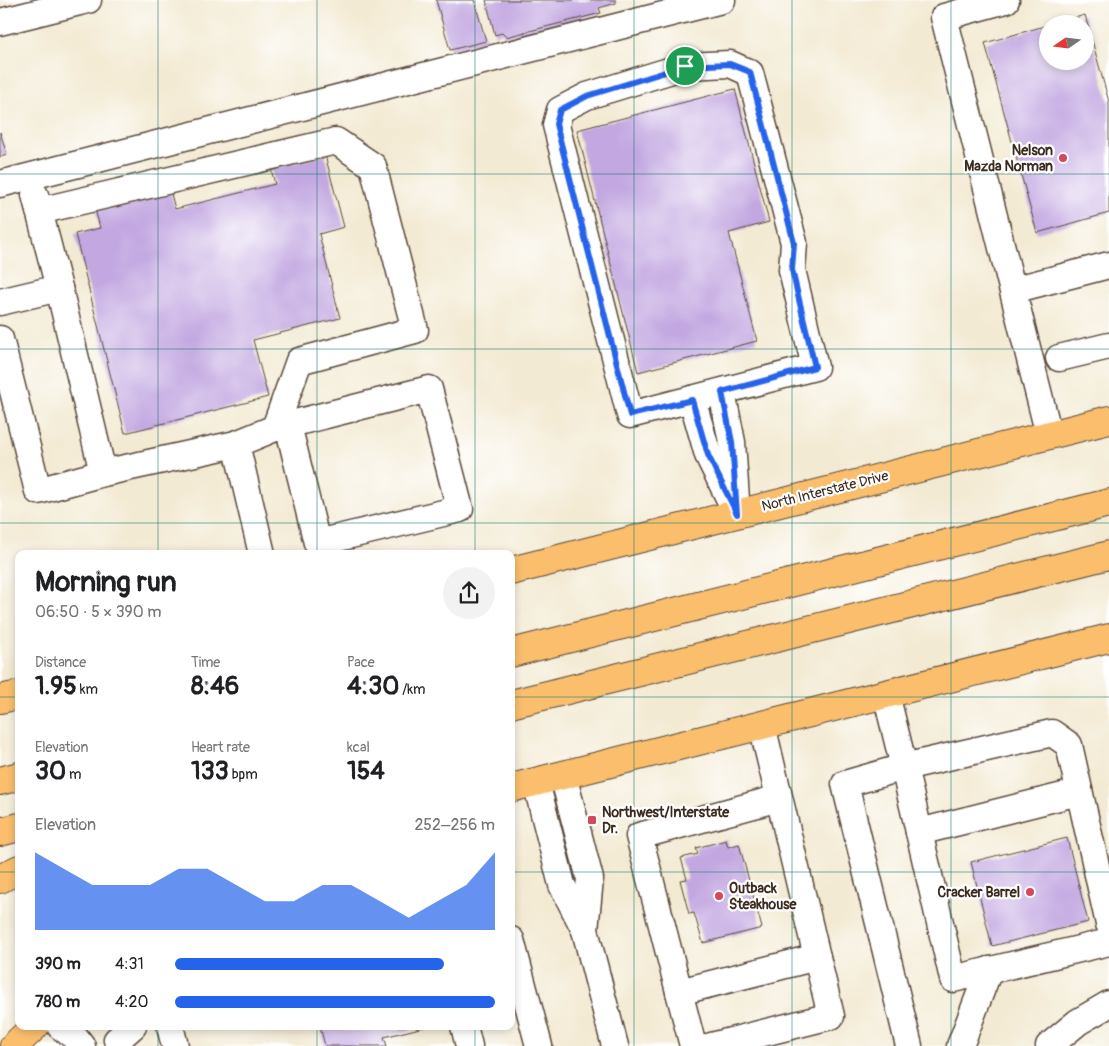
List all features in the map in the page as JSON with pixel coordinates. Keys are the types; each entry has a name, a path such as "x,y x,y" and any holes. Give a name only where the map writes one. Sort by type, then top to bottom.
{"main road":[{"name":"North Interstate Drive","path":"515,570 1109,420"},
{"path":"515,652 1109,503"},
{"path":"515,703 1109,555"},
{"path":"523,785 1109,638"},
{"path":"0,700 15,696"},
{"path":"0,781 15,777"},
{"path":"0,832 15,828"},
{"path":"0,879 15,871"},
{"path":"14,1046 31,1030"}],"street":[{"path":"0,22 88,0"},
{"path":"0,184 696,3 722,0"},
{"path":"1006,0 944,17 1049,435"},
{"path":"730,64 750,72 794,243 792,270 815,367 722,392 630,415 556,124 560,110 587,96 685,66 730,64"},
{"path":"284,111 294,150"},
{"path":"0,339 38,491 103,473 236,444 281,427 429,389 460,509 318,543 281,427 299,361 415,330 373,166 336,141 39,211"},
{"path":"31,176 103,473"},
{"path":"1013,290 1109,265"},
{"path":"0,302 59,288"},
{"path":"1059,358 1109,346"},
{"path":"722,392 732,442 737,514"},
{"path":"692,400 708,455 737,514"},
{"path":"236,444 261,550"},
{"path":"886,694 952,979 1109,942"},
{"path":"710,1046 831,1016 762,725"},
{"path":"909,1046 845,784 904,767 1052,733 1069,745 1109,924"},
{"path":"563,775 590,879 585,930"},
{"path":"523,785 562,885 585,930 614,1046"},
{"path":"919,832 1079,792"},
{"path":"693,1046 640,836 779,798"},
{"path":"515,955 539,1046"},
{"path":"679,992 817,957"},
{"path":"960,1046 989,970"},
{"path":"1049,1046 1078,1022 1109,1004"},
{"path":"65,1030 76,1038 82,1046"},
{"path":"119,1046 117,1040 128,1030"},
{"path":"171,1030 175,1046"},
{"path":"465,1030 469,1046"}],"building":[{"path":"436,0 474,0 486,41 450,50"},
{"path":"486,0 616,0 616,3 599,8 601,13 506,37 502,33 495,35"},
{"name":"Nelson Mazda Norman","path":"1039,28 1039,70 1094,70 1094,48 1109,102 1109,213 1037,233 985,43"},
{"path":"735,89 769,222 729,233 757,341 638,372 577,130"},
{"path":"0,132 7,155 0,157"},
{"path":"325,155 344,227 319,234 340,318 253,340 268,397 125,433 75,234 100,228 95,209 170,190 175,209 275,184 271,169"},
{"name":"Cracker Barrel","path":"1067,838 1088,922 992,946 971,862"},
{"name":"Outback Steakhouse","path":"726,840 728,847 739,844 762,928 703,943 694,913 689,914 680,880 687,879 681,858 698,854 696,848"},
{"path":"321,1030 412,1030 384,1037 387,1046 325,1046"}],"place":[{"name":"Nelson Mazda Norman","path":"1063,158"},
{"name":"Northwest/Interstate Dr.","path":"592,820"},
{"name":"Cracker Barrel","path":"1030,892"},
{"name":"Outback Steakhouse","path":"719,896"}],"route":[{"path":"730,64 750,72 794,243 792,270 815,367 722,392 732,442 737,514 708,455 692,400 630,415 556,124 560,110 587,96 685,66 730,64"}]}
